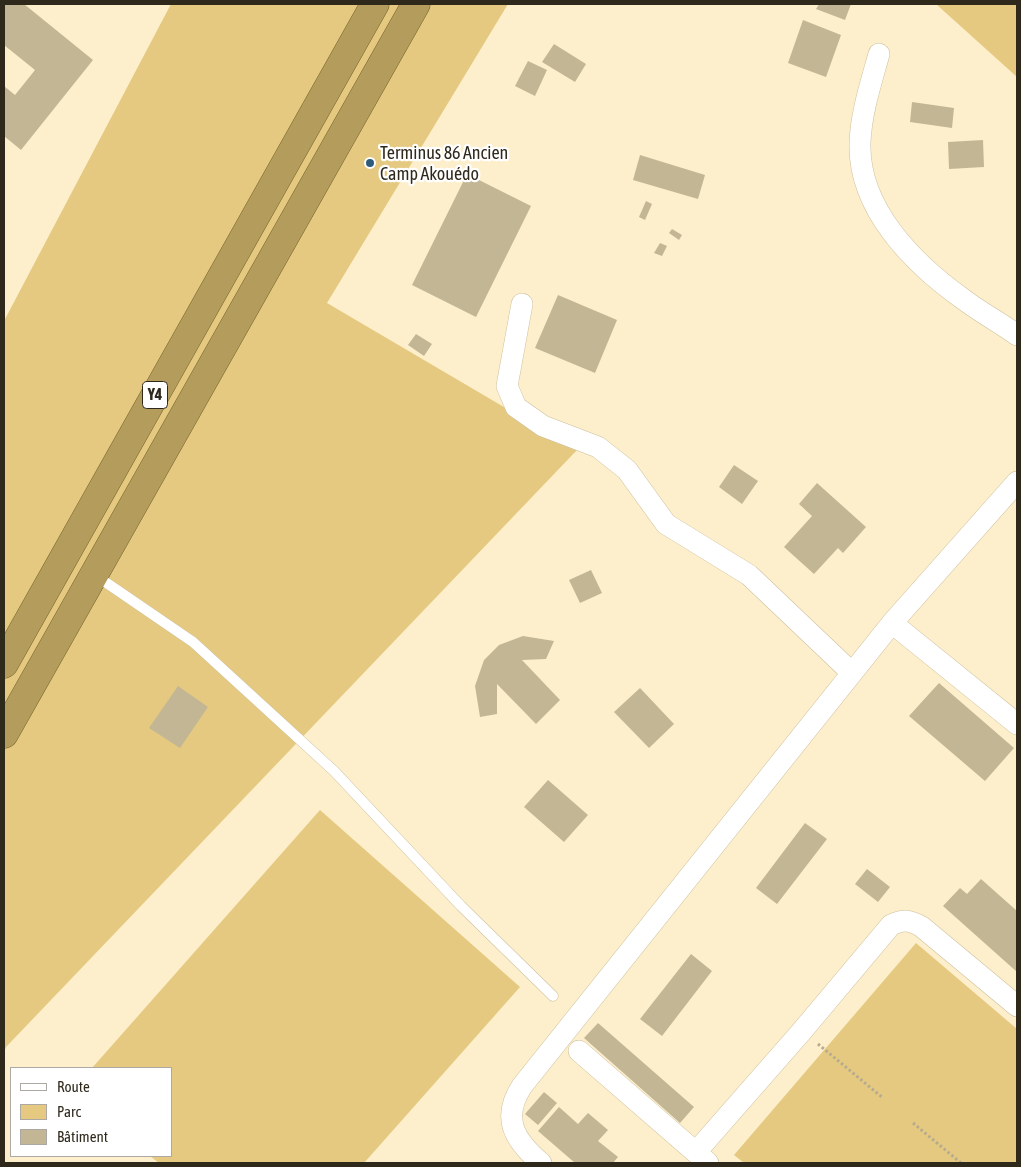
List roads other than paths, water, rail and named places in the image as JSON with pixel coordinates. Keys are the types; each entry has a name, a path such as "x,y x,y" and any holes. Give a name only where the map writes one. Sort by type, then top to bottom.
{"highway":[{"name":"Y4","path":"4,664 375,4"},
{"name":"Y4","path":"4,734 416,4"}],"street":[{"path":"879,54 863,116 860,145 864,174 873,200 908,253 964,300 1017,334"},
{"path":"522,304 507,386 516,407 543,426 598,447 627,470 666,524 749,575 852,673"},
{"path":"536,1162 516,1137 511,1118 512,1102 892,623 1017,482"},
{"path":"892,623 1017,724"},
{"path":"579,1051 702,1158 802,1031 891,925 902,920 911,920 922,927 1017,1006"}],"lane":[{"path":"95,575 194,642 334,771 461,906 553,996"}],"place":[{"name":"Terminus 86 Ancien Camp Akouédo","path":"370,163"}]}
